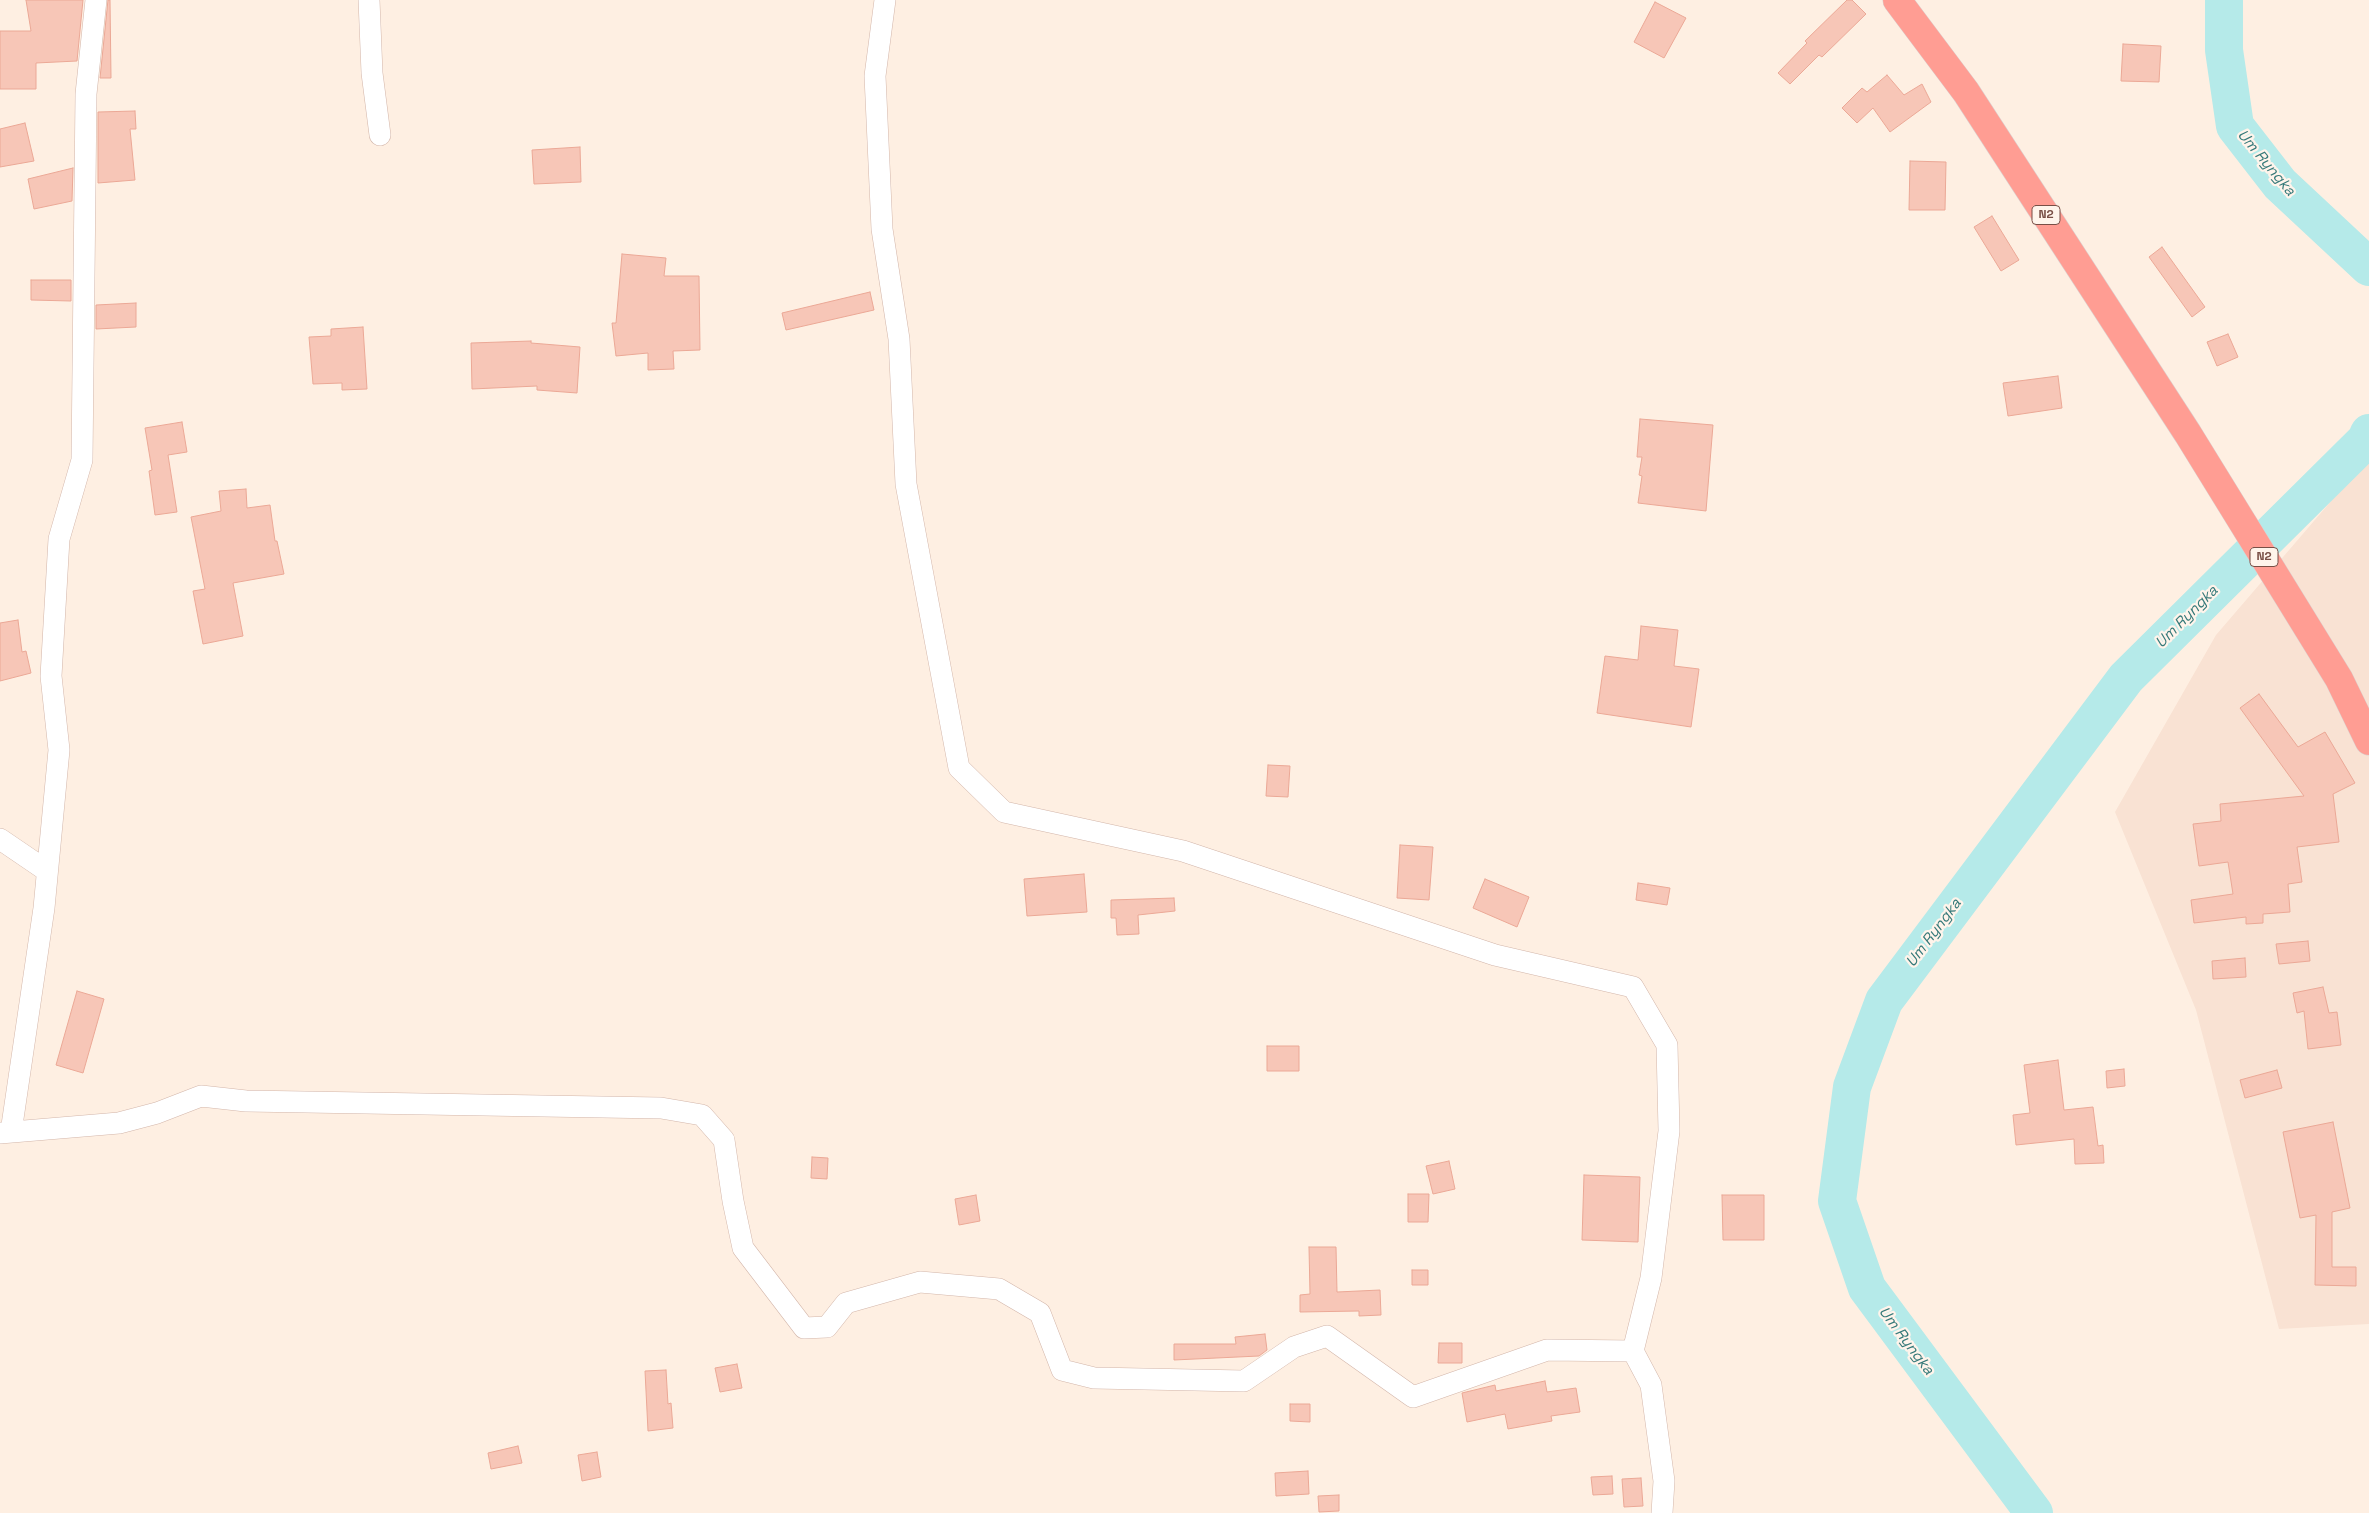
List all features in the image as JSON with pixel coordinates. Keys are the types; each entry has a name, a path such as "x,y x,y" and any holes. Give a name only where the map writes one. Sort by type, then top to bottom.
{"highway":[{"name":"N2","path":"1897,0 1966,92 2188,434 2339,679 2369,742"}],"street":[{"path":"96,0 86,94 82,460 59,539 51,676 60,750 47,871 5,1132 119,1123 157,1113 201,1096 246,1101 662,1108 702,1115 724,1140 733,1201 743,1248 804,1328 827,1327 846,1303 920,1282 999,1290 1040,1313 1062,1370 1094,1378 1244,1381 1294,1347 1327,1336 1413,1397 1547,1350 1634,1352"},
{"path":"369,0 372,72 380,136"},
{"path":"885,0 875,76 882,229 900,339 906,484 959,768 1004,812 1184,851 1495,955 1633,987 1668,1045 1669,1131 1651,1278 1634,1352 1651,1385 1664,1481 1662,1513"},
{"path":"0,839 47,871"}],"shaded area":[{"path":"2369,457 2369,1324 2279,1329 2196,1010 2115,812 2216,635"}],"building":[{"path":"26,0 83,0 77,61 36,63 36,89 0,89 0,31 31,31"},
{"path":"108,0 110,0 111,78 100,78"},
{"path":"1847,0 1852,0 1866,14 1822,57 1819,55 1790,84 1778,73 1807,43 1805,41"},
{"path":"1655,2 1686,18 1664,58 1634,42"},
{"path":"2123,44 2161,46 2159,82 2121,81"},
{"path":"1887,75 1904,95 1922,84 1931,102 1890,132 1873,108 1857,123 1842,108 1862,88 1867,92"},
{"path":"135,111 136,129 130,129 135,180 98,183 98,112"},
{"path":"25,123 34,161 0,167 0,129"},
{"path":"580,147 581,182 534,184 532,150"},
{"path":"1910,161 1946,162 1945,210 1909,210"},
{"path":"73,168 72,201 34,209 28,179"},
{"path":"1992,216 2019,260 2001,271 1974,227"},
{"path":"2162,247 2205,307 2192,317 2149,257"},
{"path":"622,254 666,258 664,276 699,276 700,350 673,351 674,369 648,370 648,353 616,356 612,323 616,323"},
{"path":"31,280 71,280 71,301 31,300"},
{"path":"870,292 874,310 786,330 782,313"},
{"path":"136,303 136,327 96,329 96,305"},
{"path":"363,327 367,389 342,390 342,383 313,384 309,337 331,336 331,329"},
{"path":"2228,334 2238,357 2217,366 2207,342"},
{"path":"531,341 531,343 580,347 577,393 537,390 537,386 472,389 471,343"},
{"path":"2058,376 2062,408 2008,416 2003,383"},
{"path":"1640,419 1713,425 1706,511 1638,503 1642,476 1639,475 1642,457 1637,457"},
{"path":"182,422 187,452 168,455 177,512 155,515 149,471 152,470 145,428"},
{"path":"246,489 247,508 270,505 275,541 277,541 284,574 233,583 243,636 203,644 193,591 205,589 191,517 221,511 219,491"},
{"path":"18,620 22,652 26,651 31,673 0,681 0,623"},
{"path":"1641,626 1678,630 1674,666 1699,669 1691,727 1597,713 1605,656 1638,660"},
{"path":"2259,694 2298,747 2325,732 2355,783 2333,794 2339,842 2297,847 2302,882 2288,884 2290,912 2263,914 2263,923 2246,924 2246,917 2194,923 2191,900 2233,894 2228,862 2199,866 2193,824 2221,821 2220,804 2304,796 2240,708"},
{"path":"1268,765 1290,766 1288,797 1266,796"},
{"path":"1400,845 1433,847 1429,900 1397,898"},
{"path":"1084,874 1087,912 1027,916 1024,879"},
{"path":"1485,879 1529,897 1517,927 1473,908"},
{"path":"1638,883 1670,888 1667,905 1636,900"},
{"path":"1174,898 1175,911 1138,915 1139,934 1117,935 1116,918 1111,918 1111,900"},
{"path":"2308,941 2310,961 2279,964 2276,944"},
{"path":"2245,958 2246,977 2213,979 2212,961"},
{"path":"2323,987 2329,1013 2337,1012 2341,1045 2308,1049 2304,1011 2297,1013 2293,993"},
{"path":"77,991 104,999 83,1073 56,1065"},
{"path":"1267,1046 1299,1046 1299,1071 1267,1071"},
{"path":"2058,1060 2064,1110 2093,1107 2098,1146 2103,1145 2104,1163 2075,1164 2074,1139 2016,1145 2013,1115 2030,1113 2024,1065"},
{"path":"2124,1069 2125,1086 2107,1088 2106,1071"},
{"path":"2277,1070 2282,1088 2245,1098 2240,1080"},
{"path":"2333,1122 2350,1208 2332,1212 2332,1267 2356,1267 2356,1286 2315,1285 2316,1215 2300,1218 2283,1132"},
{"path":"812,1157 828,1158 827,1179 811,1178"},
{"path":"1449,1161 1455,1189 1433,1194 1426,1166"},
{"path":"1584,1175 1640,1177 1638,1242 1582,1240"},
{"path":"1408,1194 1429,1194 1428,1222 1408,1222"},
{"path":"976,1195 980,1221 959,1225 955,1199"},
{"path":"1722,1195 1764,1195 1764,1240 1723,1240"},
{"path":"1309,1247 1336,1247 1337,1292 1380,1290 1381,1315 1359,1316 1359,1311 1300,1312 1300,1295 1310,1294"},
{"path":"1412,1270 1428,1270 1428,1285 1412,1285"},
{"path":"1265,1334 1267,1350 1259,1356 1174,1360 1174,1344 1236,1344 1235,1337"},
{"path":"1439,1343 1462,1343 1462,1363 1438,1363"},
{"path":"737,1364 742,1388 720,1392 715,1368"},
{"path":"666,1370 668,1404 671,1403 673,1428 648,1431 645,1371"},
{"path":"1545,1381 1547,1392 1576,1388 1580,1412 1551,1416 1552,1421 1508,1429 1505,1414 1467,1422 1462,1393 1495,1385 1496,1391"},
{"path":"1290,1404 1310,1404 1310,1422 1290,1421"},
{"path":"518,1446 522,1463 491,1469 488,1453"},
{"path":"597,1452 601,1477 582,1481 578,1455"},
{"path":"1308,1471 1309,1494 1276,1496 1275,1473"},
{"path":"1612,1476 1613,1494 1593,1495 1591,1477"},
{"path":"1641,1478 1643,1506 1624,1507 1622,1479"},
{"path":"1339,1495 1339,1511 1319,1512 1318,1496"}],"waterway":[{"name":"Um Ryngka","path":"2224,0 2224,50 2235,126 2280,184 2369,267"},
{"name":"Um Ryngka","path":"2034,1513 1867,1288 1837,1201 1852,1087 1884,1001 2126,678 2366,440 2369,433"}]}
